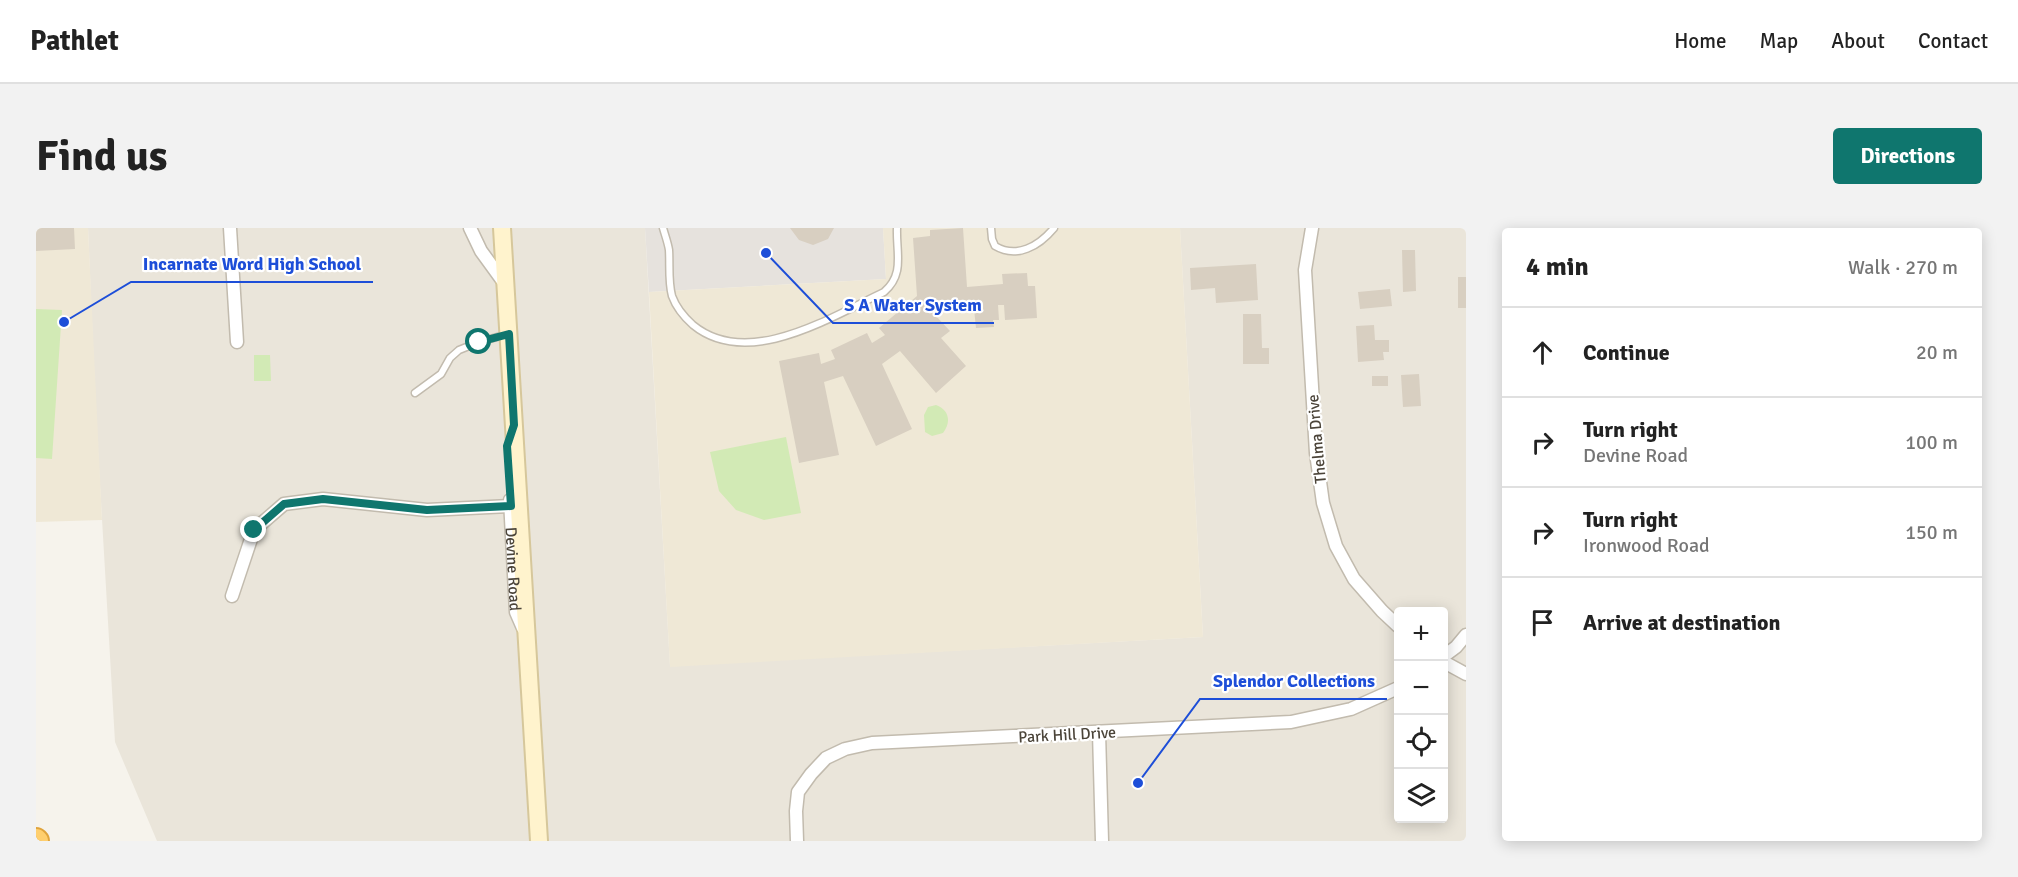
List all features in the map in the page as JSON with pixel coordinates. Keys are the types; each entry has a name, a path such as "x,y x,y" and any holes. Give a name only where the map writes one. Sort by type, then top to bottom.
{"street":[{"path":"230,228 237,342"},
{"path":"470,228 481,251 506,285"},
{"name":"Devine Road","path":"502,228 539,841"},
{"name":"Thelma Drive","path":"1312,228 1305,270 1315,442 1323,503 1336,546 1354,579 1394,622"},
{"name":"Devine Road","path":"514,425 507,446 516,612 527,638"},
{"path":"232,596 254,530 284,504 323,499 427,510 511,506"},
{"path":"1448,653 1466,635"},
{"path":"1448,665 1466,674"},
{"name":"Park Hill Drive","path":"797,841 795,811 798,792 826,758 845,749 872,743 1291,722 1352,709 1394,690"},
{"path":"1099,732 1102,841"}],"lane":[{"path":"663,228 669,250 670,286 678,308 688,321 704,333 719,340 750,342 780,339 797,334 884,292 897,277 897,228"},
{"path":"991,228 995,246 1012,253 1032,247 1054,228"},
{"path":"415,393 441,374 454,352 509,334"}],"shaded area":[{"path":"36,228 88,228 102,520 36,522"},
{"path":"88,228 645,228 670,666 1203,637 1180,228 1466,228 1466,841 157,841 115,742 96,416"},
{"path":"645,228 883,228 886,279 649,292"},
{"path":"883,228 1180,228 1203,637 670,667 649,292 886,279"}],"green space":[{"path":"36,309 62,310 52,459 36,458"},
{"path":"254,355 270,355 271,381 254,381"},
{"path":"936,405 944,410 948,421 943,433 932,436 925,432 924,415 928,407"},
{"path":"786,437 801,513 764,520 736,510 719,491 710,452"}],"building":[{"path":"36,228 74,228 75,249 36,251"},
{"path":"790,228 834,228 828,239 813,245 799,240"},
{"path":"963,228 967,287 1003,284 1002,274 1027,273 1028,286 1035,286 1037,318 1005,320 1004,305 998,305 999,320 993,320 994,327 976,328 974,309 941,312 936,316 950,331 941,338 966,366 936,393 900,351 882,364 912,429 876,446 843,376 824,382 839,455 799,463 779,361 819,353 821,364 835,359 831,350 867,333 872,343 885,335 879,328 917,296 913,238 930,236 930,230"},
{"path":"1402,250 1415,250 1416,291 1403,292"},
{"path":"1256,264 1258,300 1216,303 1215,288 1191,290 1190,268"},
{"path":"1458,277 1466,277 1466,308 1458,308"},
{"path":"1390,289 1392,306 1360,309 1358,292"},
{"path":"1243,314 1261,314 1262,348 1269,348 1269,364 1243,364"},
{"path":"1374,325 1375,340 1389,340 1389,352 1383,352 1384,360 1358,362 1356,326"},
{"path":"1419,374 1421,406 1403,407 1401,375"},
{"path":"1372,376 1388,376 1388,386 1372,386"}],"place":[{"name":"S A Water System","path":"766,253"},
{"name":"Incarnate Word High School","path":"64,322"},
{"name":"Splendor Collections","path":"1138,783"}],"route":[{"path":"254,530 284,504 323,499 427,510 511,506 507,446 514,425 509,334 479,342"}]}
